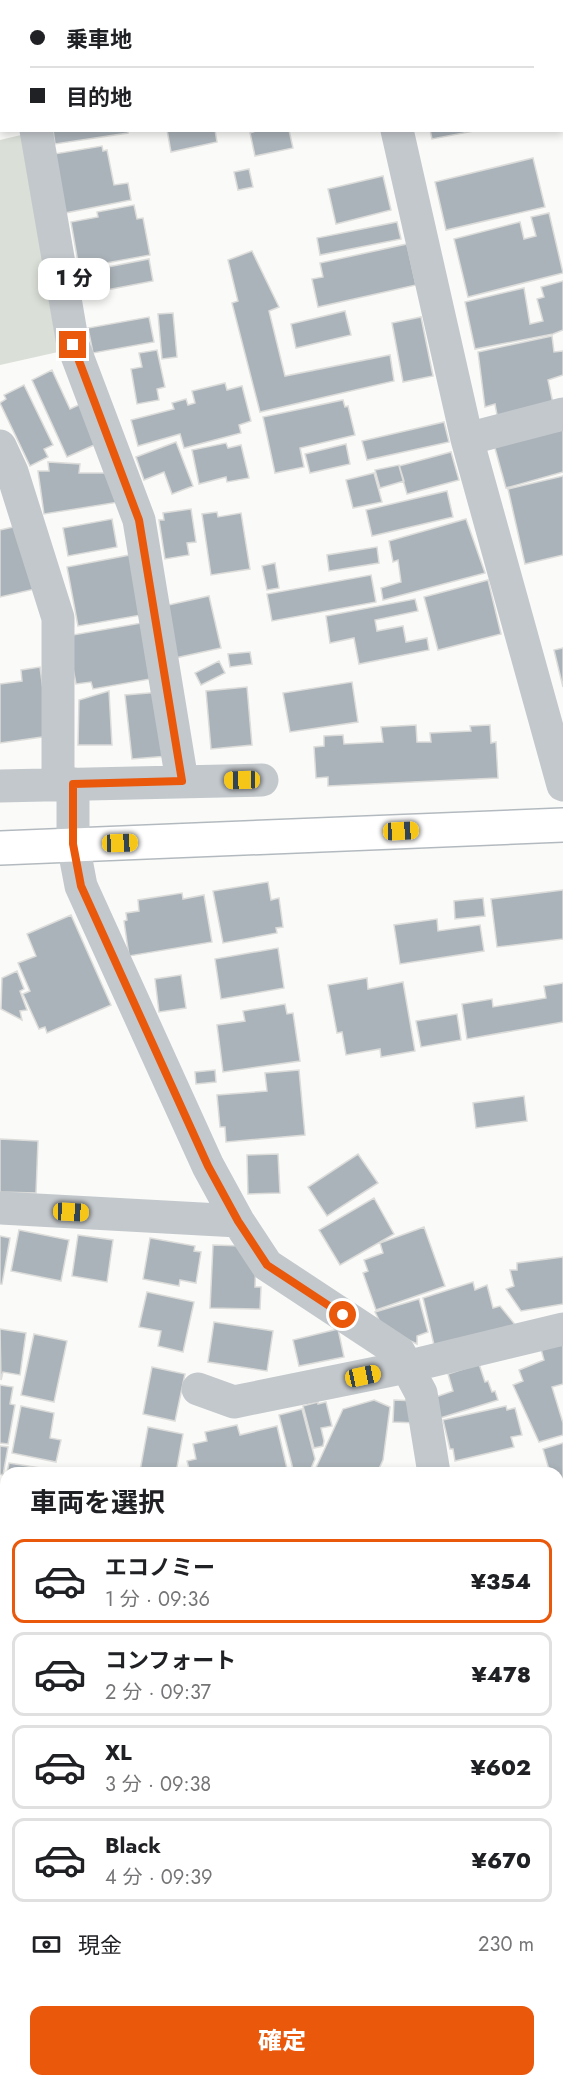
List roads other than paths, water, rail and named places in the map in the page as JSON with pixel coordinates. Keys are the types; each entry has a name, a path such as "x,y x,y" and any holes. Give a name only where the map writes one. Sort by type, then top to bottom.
{"street":[{"path":"36,132 73,345 139,520 182,781"},
{"path":"397,132 467,439 563,785"},
{"path":"467,439 563,414"},
{"path":"0,446 12,472 58,618 66,784 73,844 81,886 208,1166 238,1221 267,1265 399,1352 421,1392 433,1467"},
{"path":"0,786 261,780"},
{"path":"0,848 563,825"},
{"path":"0,1208 238,1221"},
{"path":"198,1389 234,1402 406,1366 563,1329"}]}
